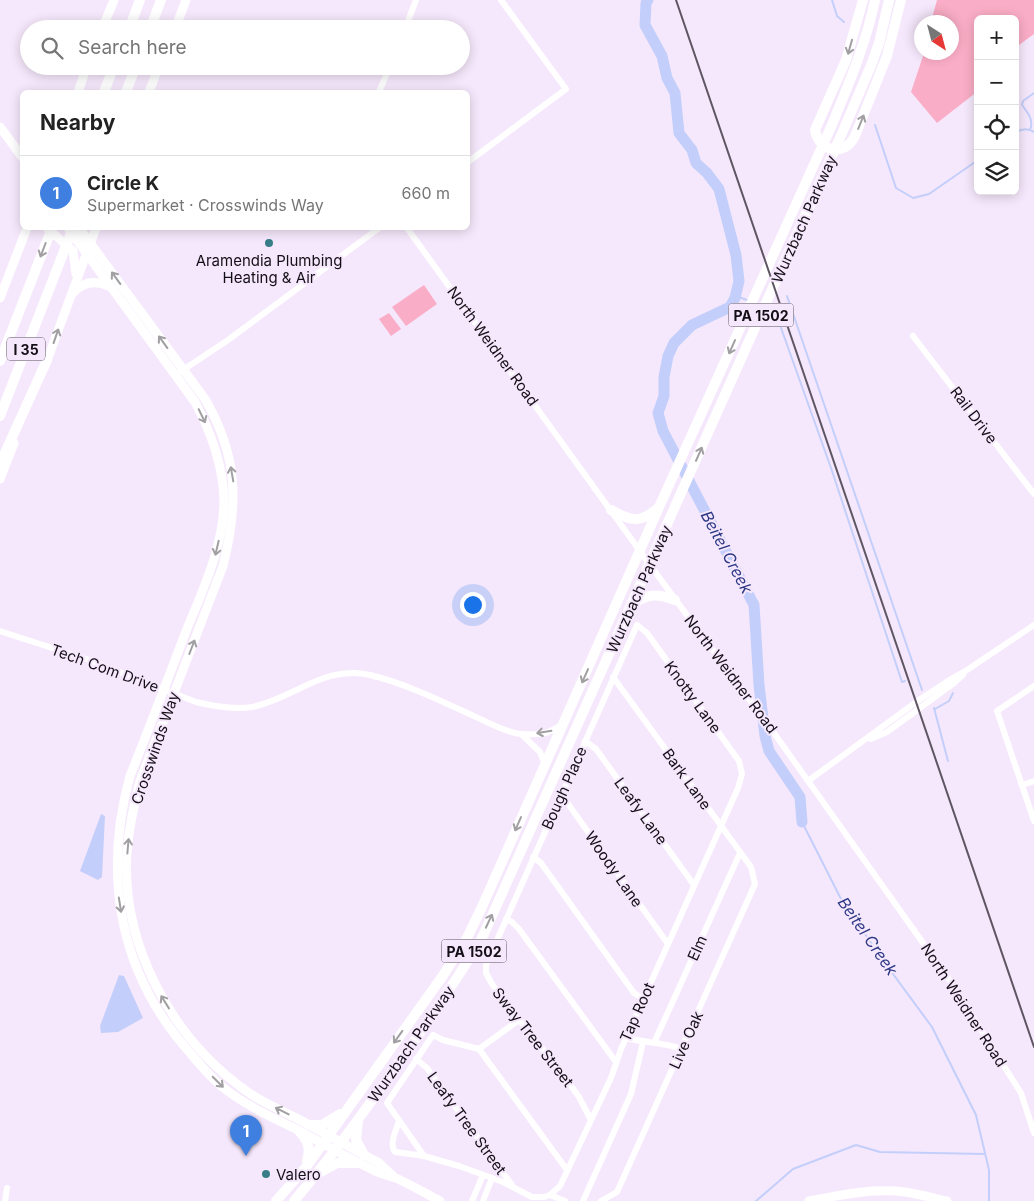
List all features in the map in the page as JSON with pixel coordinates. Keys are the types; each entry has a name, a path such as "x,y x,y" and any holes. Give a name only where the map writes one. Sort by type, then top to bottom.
{"highway":[{"path":"132,20 140,0"},
{"path":"153,20 161,0"},
{"path":"863,0 846,60 816,130 818,140 828,148 839,151 852,143 855,136 887,56 901,0"},
{"name":"Wurzbach Parkway","path":"276,1201 306,1166 442,977 466,940 831,127 856,66 875,0"},
{"name":"Wurzbach Parkway","path":"294,1201 358,1120 439,1005 482,938 843,131 872,63 879,43 889,0"},
{"path":"105,90 111,75"},
{"path":"127,90 133,75"},
{"name":"I 35","path":"0,361 51,230"},
{"name":"I 35","path":"0,416 72,230"},
{"path":"0,464 47,360"},
{"path":"611,510 636,520 648,517 660,505"},
{"path":"633,603 646,596 654,595 666,596 675,600"},
{"path":"309,1125 322,1125 346,1109"},
{"path":"316,1175 337,1163 362,1159 355,1132 358,1120"},
{"path":"299,1131 310,1146 306,1166"}],"main road":[{"path":"106,20 114,0"},
{"path":"178,20 186,0"},
{"path":"79,90 84,75"},
{"path":"150,90 156,75"},
{"path":"0,127 20,154"},
{"path":"0,298 26,230"},
{"path":"22,240 31,230"},
{"path":"49,230 73,252 76,279"},
{"path":"70,230 111,287 180,372"},
{"path":"81,230 180,372"},
{"path":"0,480 95,230"},
{"path":"69,298 80,286 88,283 101,282 111,287"},
{"name":"Crosswinds Way","path":"180,372 204,399 220,429 228,455 234,499 230,536 223,566 140,781 129,832 127,868 132,920 150,974 164,1001 204,1054 236,1084 263,1101 309,1125 325,1139"},
{"name":"Crosswinds Way","path":"180,372 210,433 220,465 224,500 220,535 213,563 130,776 125,796 117,852 117,886 127,942 138,973 156,1010 184,1047 223,1088 257,1110 299,1131 325,1139"},
{"path":"224,500 234,499"},
{"path":"184,1047 192,1040"},
{"path":"325,1139 362,1159 378,1163 395,1178 440,1201"},
{"path":"809,1201 847,1193 865,1192 906,1192 947,1201"}],"street":[{"path":"408,20 416,0"},
{"path":"470,161 566,89 501,0"},
{"path":"379,90 386,75"},
{"path":"180,372 234,335 376,230"},
{"name":"North Weidner Road","path":"408,230 640,552 758,710 901,911 975,1019 1021,1093 1034,1133"},
{"name":"Rail Drive","path":"914,336 1034,494"},
{"name":"Bough Place","path":"491,952 637,625"},
{"name":"Knotty Lane","path":"637,625 647,634 741,764 742,774"},
{"path":"808,781 864,742 919,700 1033,628"},
{"name":"Tech Com Drive","path":"0,631 86,659 196,702 211,706 245,707 266,703 316,679 354,673 391,680 500,728 521,734 545,734 564,723"},
{"name":"Bark Lane","path":"613,677 751,867 755,884"},
{"path":"1034,686 997,711 1034,821"},
{"name":"Tech Com Drive","path":"521,734 540,752 545,765"},
{"name":"Leafy Lane","path":"585,741 596,749 694,885"},
{"name":"Tap Root","path":"550,1195 560,1186 611,1078 626,1038 721,826 742,774"},
{"path":"1022,785 1034,781"},
{"name":"Woody Lane","path":"561,794 668,944"},
{"name":"Elm","path":"654,1043 740,853"},
{"path":"533,857 541,863 634,992 643,999"},
{"name":"Live Oak","path":"601,1201 615,1194 755,884"},
{"path":"506,919 519,929 616,1062"},
{"name":"Sway Tree Street","path":"491,952 486,965 486,973 519,1020 556,1065 579,1097 591,1120"},
{"path":"479,1049 519,1020"},
{"path":"424,1156 388,1104 416,1059 434,1035 443,1040 479,1049 567,1170"},
{"path":"626,1038 682,1049"},
{"path":"583,1201 631,1094 643,1042"},
{"name":"Leafy Tree Street","path":"416,1059 427,1068 515,1188"},
{"path":"399,1121 392,1142 393,1151 398,1154 424,1156 492,1178 532,1197 550,1195 565,1201"},
{"path":"472,1201 483,1175"},
{"path":"482,1201 492,1178"},
{"path":"5,1201 7,1188"}],"shaded area":[{"path":"937,0 1034,0 1034,34 1019,45 1019,15 974,15 974,94 937,123 911,92 922,60 959,60 959,15 933,15"},
{"path":"424,285 437,304 406,326 392,307"},
{"path":"389,313 401,329 391,336 379,319"}],"water":[{"path":"101,814 105,816 102,877 98,880 80,871"},
{"path":"119,975 124,976 143,1018 118,1032 101,1033 100,1026"}],"waterway":[{"name":"Beitel Creek","path":"648,0 646,3 645,25 662,56 667,78 675,93 679,133 692,150 696,163 707,173 719,189 736,255 739,281 735,298 730,307 692,325 674,343 668,356 664,377 664,396 658,413 663,431 754,605 759,685 765,736 769,751 800,797 802,822"},
{"path":"832,0 837,16 844,22"},
{"path":"1030,130 1031,120 1022,105 1023,101 1034,93"},
{"path":"875,125 896,188 913,198 929,194 974,163"},
{"path":"1019,131 1029,130 1034,132"},
{"path":"736,296 747,300"},
{"path":"787,296 922,690"},
{"path":"768,308 775,311 831,468 902,682 905,681"},
{"path":"935,709 949,701 953,693"},
{"path":"934,708 948,761"},
{"name":"Beitel Creek","path":"802,822 840,897 882,959 932,1027 976,1115 989,1170 989,1201"},
{"path":"756,1201 793,1169 856,1145 880,1152 985,1154"}],"railway":[{"path":"676,0 1034,1047"}],"place":[{"name":"Aramendia Plumbing Heating & Air","path":"269,243"},
{"name":"Circle K","path":"246,1156"},
{"name":"Valero","path":"266,1174"}]}
